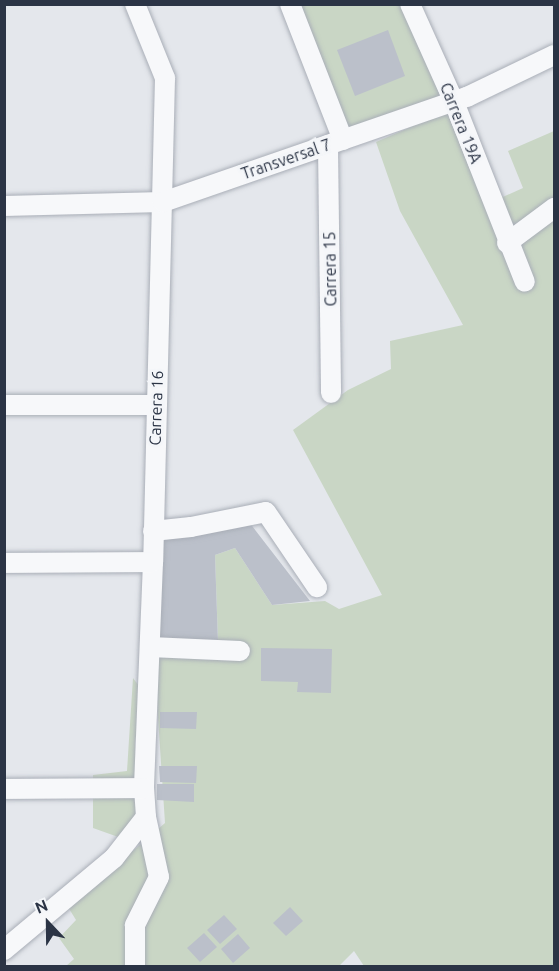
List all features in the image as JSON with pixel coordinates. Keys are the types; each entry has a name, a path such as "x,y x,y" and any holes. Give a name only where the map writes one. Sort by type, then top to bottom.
{"street":[{"name":"Carrera 16","path":"135,4 165,78 153,562 144,788 146,817 159,877 135,925 135,966"},
{"name":"Carrera 15","path":"290,4 335,142 332,393"},
{"name":"Carrera 19A","path":"410,4 454,102 507,243 525,282"},
{"name":"Transversal 7","path":"4,206 163,202 454,102 555,55"},
{"path":"507,243 555,208"},
{"path":"4,405 156,405"},
{"path":"153,531 191,527 266,512 317,587"},
{"path":"4,563 153,562"},
{"path":"150,647 240,651"},
{"path":"4,789 144,788"},
{"path":"4,950 114,858 146,817"}],"green space":[{"path":"295,5 406,5 448,96 344,131"},
{"path":"448,111 511,243 554,217 554,966 364,966 354,951 339,966 66,966 74,959 59,938 76,920 68,907 165,823 154,657 218,642 215,555 235,548 272,605 325,601 339,609 382,595 293,430 348,390 391,369 390,341 463,325 400,211 376,142"},
{"path":"554,131 554,212 510,239 496,200 523,188 508,151"},
{"path":"133,678 142,690 135,743 142,815 121,838 93,828 93,775 127,771"}],"building":[{"path":"388,30 405,76 355,96 337,50"},
{"path":"249,522 310,601 272,605 235,548 215,555 218,643 155,642 159,536"},
{"path":"261,648 332,649 331,693 297,692 298,682 261,681"},
{"path":"160,712 197,712 196,729 160,728"},
{"path":"159,766 197,766 196,783 160,782"},
{"path":"157,784 194,784 194,802 157,800"},
{"path":"290,907 303,921 286,936 273,923"},
{"path":"224,915 237,929 220,944 207,930"},
{"path":"204,933 217,947 200,962 187,948"},
{"path":"238,934 250,948 233,963 221,949"}]}
